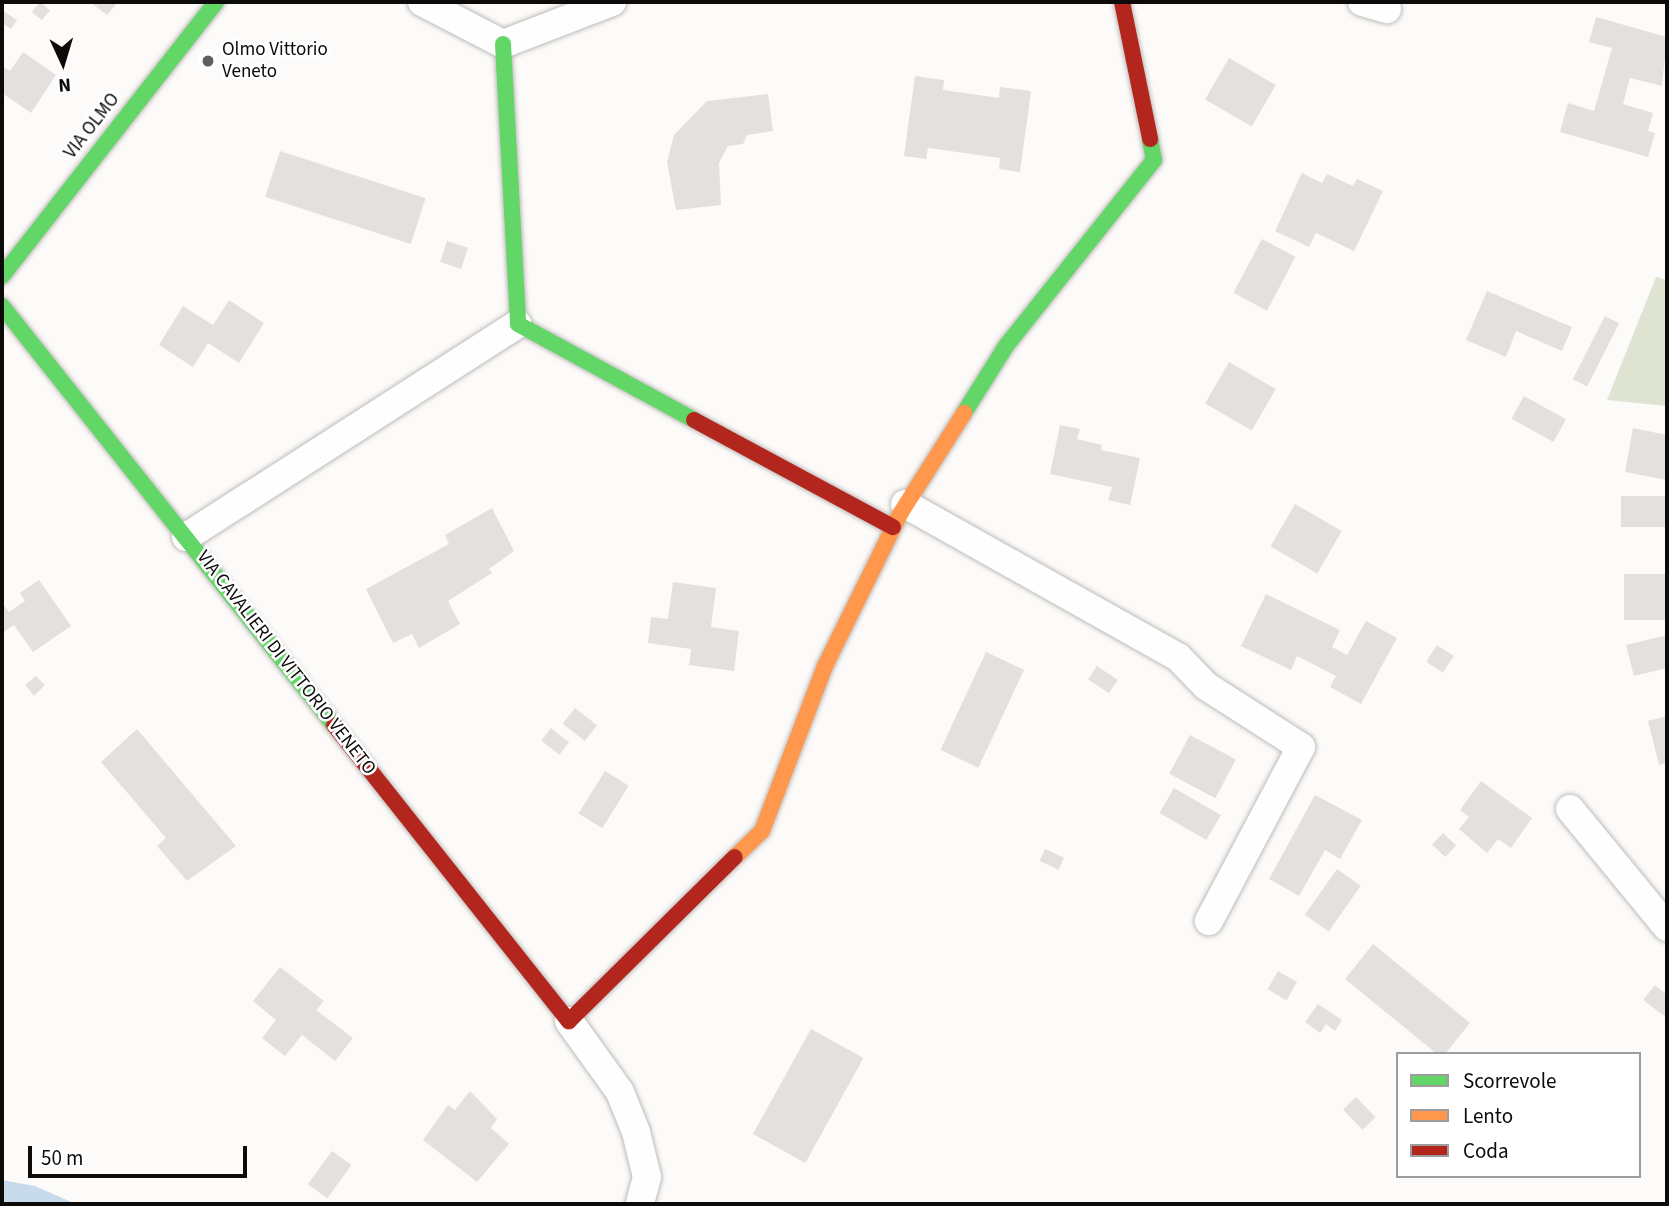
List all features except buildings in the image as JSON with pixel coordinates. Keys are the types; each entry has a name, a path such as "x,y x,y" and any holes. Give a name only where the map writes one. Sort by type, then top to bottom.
{"street":[{"name":"VIA OLMO","path":"2,276 216,2"},
{"path":"422,2 503,44 612,2"},
{"path":"569,1021 762,831 825,666 899,516 1006,346 1154,160 1122,2"},
{"path":"503,44 518,324"},
{"name":"VIA CAVALIERI DI VITTORIO VENETO","path":"2,306 569,1021 620,1092 636,1132 647,1177 640,1204"},
{"path":"518,324 1178,657 1206,686 1301,747 1209,921"},
{"path":"186,537 518,324"},
{"path":"1570,810 1667,927"}],"green space":[{"path":"1656,277 1667,280 1667,406 1607,400"}],"water":[{"path":"2,1180 35,1186 76,1204 2,1204"}],"traffic: fast":[{"path":"2,276 216,2"},
{"path":"503,44 518,324 694,420"},
{"path":"964,413 1006,346 1154,160 1150,139"},
{"path":"2,306 334,725"}],"traffic: slow":[{"path":"735,857 762,831 825,666 900,514 964,413"}],"traffic: jam":[{"path":"1122,2 1150,139"},
{"path":"694,420 893,527"},
{"path":"334,725 569,1021 735,857"}],"place":[{"name":"Olmo Vittorio Veneto","path":"208,61"}]}
